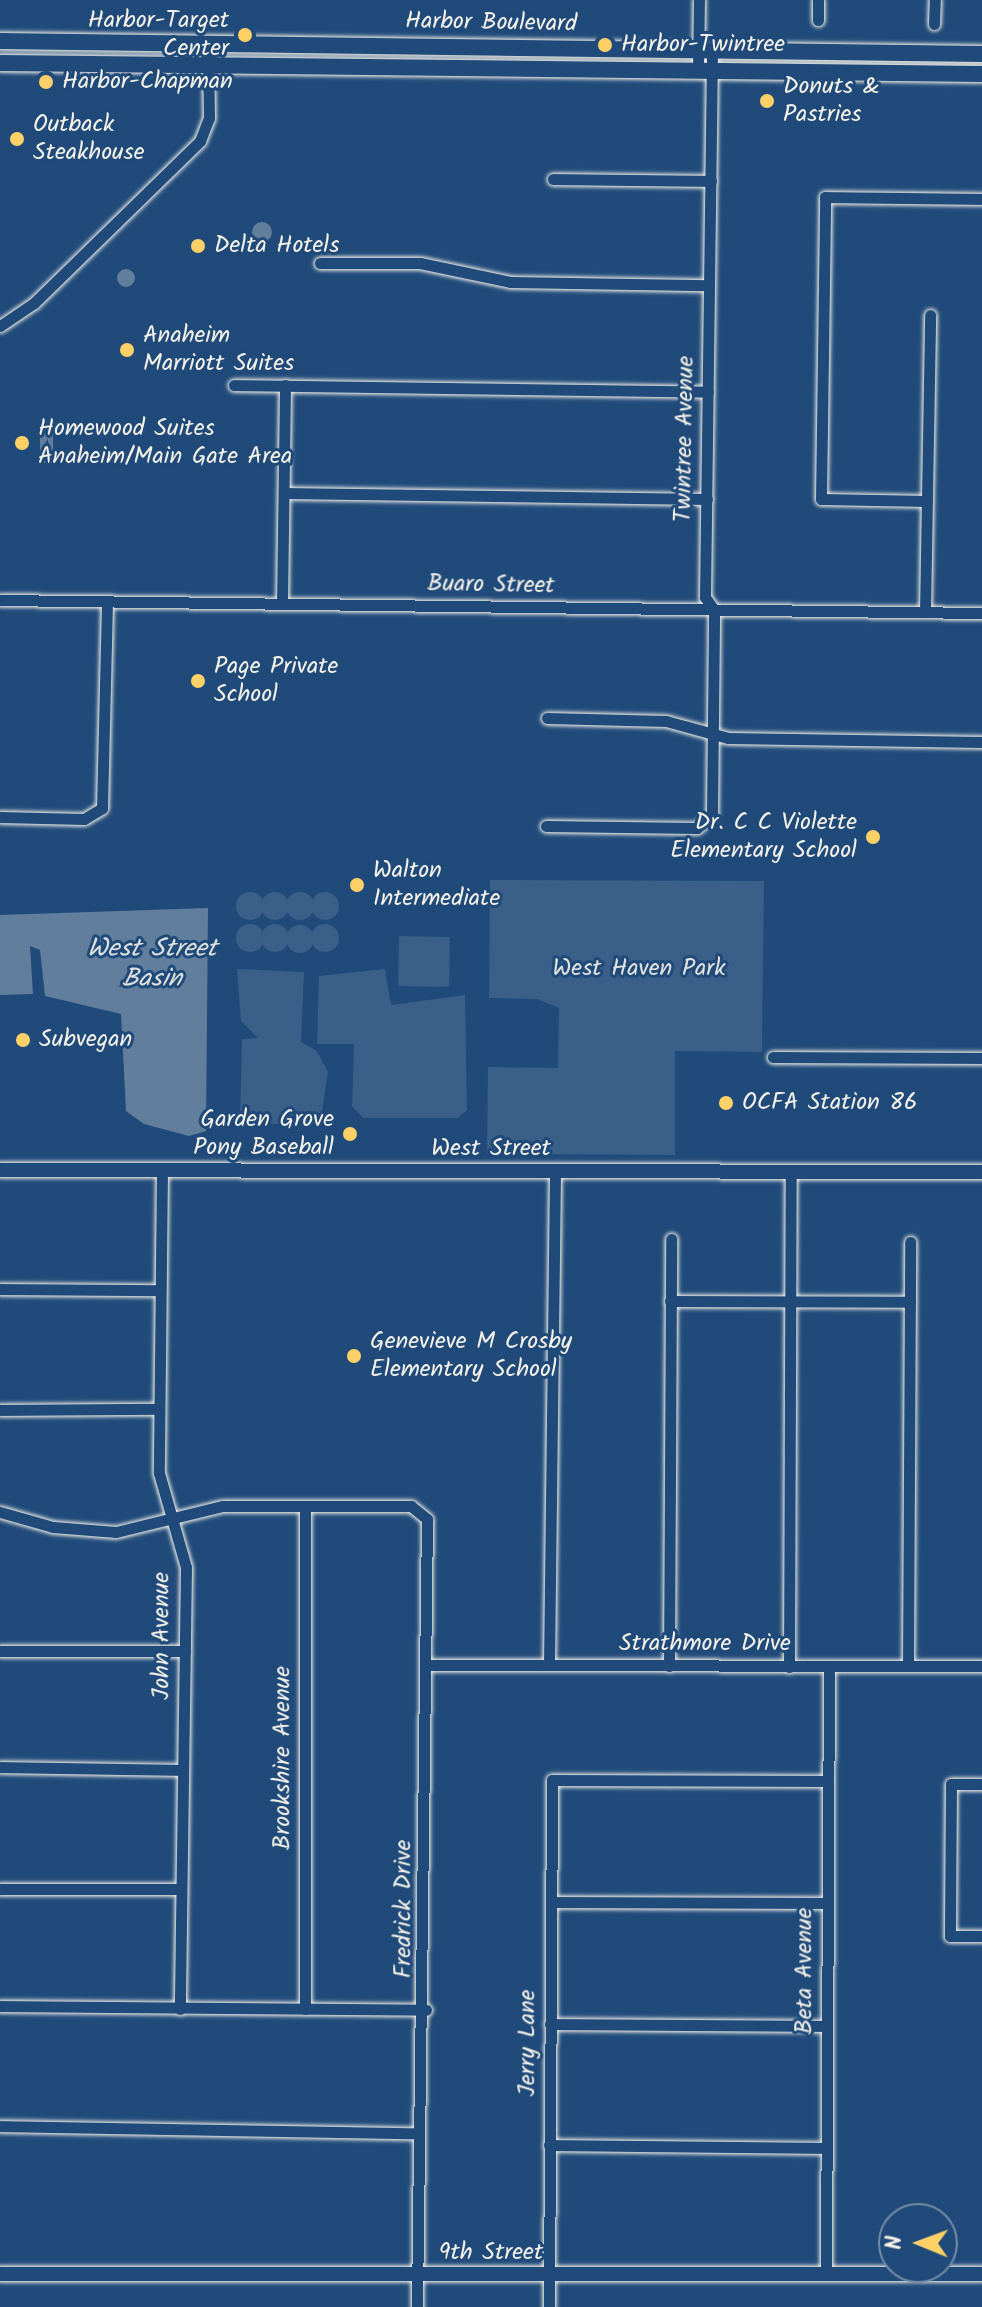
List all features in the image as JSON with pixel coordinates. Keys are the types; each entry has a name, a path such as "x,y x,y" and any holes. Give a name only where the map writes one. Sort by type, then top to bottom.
{"main road":[{"name":"Harbor Boulevard","path":"0,41 982,54"},
{"path":"488,69 489,48"},
{"name":"Harbor Boulevard","path":"0,63 982,74"},
{"name":"West Street","path":"0,1170 982,1172"},
{"name":"9th Street","path":"0,2274 982,2274"}],"street":[{"name":"Twintree Avenue","path":"546,826 707,823 713,735 714,610 705,597 711,181 706,52 699,0"},
{"path":"818,0 818,20"},
{"path":"934,24 935,0"},
{"path":"0,326 13,318 200,141 209,118 208,44"},
{"path":"553,179 711,181"},
{"path":"927,501 821,499 825,197 982,199"},
{"path":"320,263 420,263 510,282 709,285"},
{"path":"0,314 13,318"},
{"path":"925,612 930,315"},
{"path":"234,385 708,392"},
{"path":"282,604 285,385"},
{"path":"284,493 707,499"},
{"name":"Buaro Street","path":"0,600 982,613"},
{"path":"0,817 84,819 102,808 107,602"},
{"path":"547,718 666,721 713,735 982,742"},
{"path":"773,1057 982,1058"},
{"name":"John Avenue","path":"162,1170 157,1409 159,1473 186,1567 180,2009"},
{"path":"549,1665 555,1172"},
{"path":"789,1667 791,1172"},
{"path":"669,1666 671,1239"},
{"path":"908,1666 910,1242"},
{"path":"0,1289 159,1290"},
{"path":"670,1301 790,1304 910,1302"},
{"path":"0,1410 157,1409"},
{"path":"0,1512 53,1527 116,1532 223,1506 305,1506"},
{"name":"Fredrick Drive","path":"305,1506 411,1506 423,1513 428,1665 426,2010 418,2133 417,2307"},
{"name":"Brookshire Avenue","path":"305,1506 305,2009"},
{"path":"0,1651 185,1651"},
{"name":"Strathmore Drive","path":"428,1665 982,1666"},
{"name":"Beta Avenue","path":"826,2275 829,1667"},
{"path":"0,1767 182,1770"},
{"name":"Jerry Lane","path":"549,2307 552,1780 828,1781"},
{"path":"982,1784 951,1784 950,1936 982,1936"},
{"path":"0,1889 180,1889"},
{"path":"551,1902 827,1903"},
{"path":"0,2006 426,2010"},
{"path":"550,2024 826,2026"},
{"path":"0,2126 418,2133"},
{"path":"549,2145 826,2148"}],"green space":[{"name":"West Haven Park","path":"490,880 764,881 762,1052 675,1051 675,1155 487,1154 488,1067 558,1068 559,1008 537,999 489,998"},
{"path":"250,892 260,896 264,906 260,916 250,920 240,916 236,906 240,896"},
{"path":"275,892 285,896 289,906 285,916 275,920 265,916 261,906 265,896"},
{"path":"300,892 310,896 314,906 310,916 300,920 290,916 286,906 290,896"},
{"path":"325,892 335,896 339,906 335,916 325,920 315,916 311,906 315,896"},
{"path":"250,924 260,928 264,938 260,948 250,952 240,948 236,938 240,928"},
{"path":"275,924 285,928 289,938 285,948 275,952 265,948 261,938 265,928"},
{"path":"325,924 335,928 339,938 335,948 325,952 315,948 311,938 315,928"},
{"path":"300,925 310,929 314,939 310,949 300,953 290,949 286,939 290,929"},
{"path":"399,936 450,937 449,987 398,986"},
{"path":"237,969 304,972 301,1042 317,1051 328,1072 320,1124 248,1124 240,1117 242,1039 258,1038 241,1021"},
{"path":"385,969 391,1005 465,995 467,1110 458,1118 363,1118 352,1106 354,1044 317,1044 319,976"}],"water":[{"path":"262,222 269,225 272,232 269,239 262,242 255,239 252,232 255,225"},
{"path":"122,269 130,269 135,278 133,285 122,287 117,282 117,274"},
{"path":"40,433 53,433 53,463 40,463"},
{"name":"West Street Basin","path":"208,908 206,1131 189,1136 144,1124 126,1111 121,1014 45,996 40,950 30,946 33,994 0,995 0,915"}],"place":[{"name":"Harbor-Target Center","path":"245,35"},
{"name":"Harbor-Twintree","path":"605,45"},
{"name":"Harbor-Chapman","path":"46,82"},
{"name":"Donuts & Pastries","path":"767,101"},
{"name":"Outback Steakhouse","path":"17,139"},
{"name":"Delta Hotels","path":"198,246"},
{"name":"Anaheim Marriott Suites","path":"127,350"},
{"name":"Homewood Suites Anaheim/Main Gate Area","path":"22,443"},
{"name":"Page Private School","path":"198,681"},
{"name":"Dr. C C Violette Elementary School","path":"873,837"},
{"name":"Walton Intermediate","path":"357,885"},
{"name":"Subvegan","path":"23,1040"},
{"name":"OCFA Station 86","path":"726,1103"},
{"name":"Garden Grove Pony Baseball","path":"350,1134"},
{"name":"Genevieve M Crosby Elementary School","path":"354,1356"}]}
